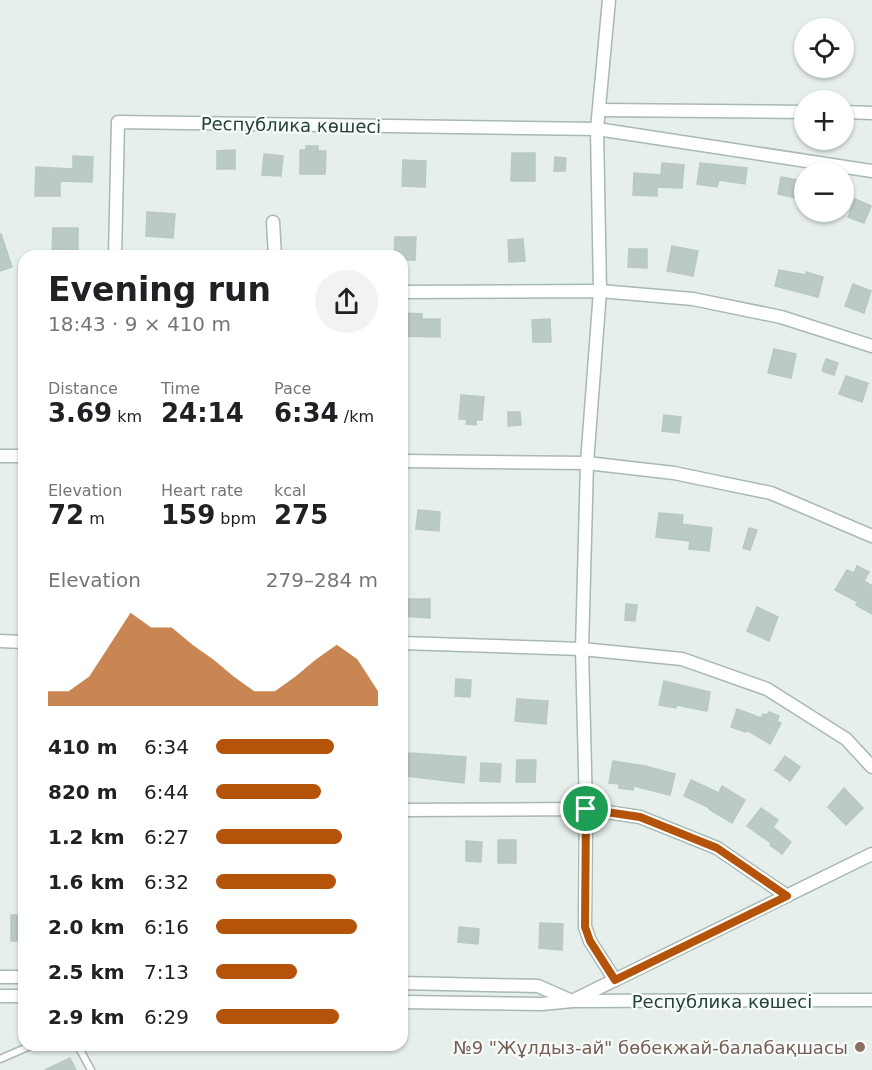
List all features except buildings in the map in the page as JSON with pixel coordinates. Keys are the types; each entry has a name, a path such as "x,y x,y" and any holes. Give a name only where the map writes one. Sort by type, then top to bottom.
{"street":[{"name":"Республика көшесі","path":"609,0 597,129 600,291 587,464 582,649 586,809 585,927 590,941 615,980"},
{"path":"600,110 794,112"},
{"path":"854,112 872,113"},
{"name":"Республика көшесі","path":"115,250 118,122 597,129 872,171"},
{"path":"273,222 275,250"},
{"path":"408,292 600,291 693,299 781,317 872,346"},
{"path":"0,456 18,456"},
{"path":"408,461 587,464 674,473 771,493 872,536"},
{"path":"0,641 18,642"},
{"path":"408,643 582,649 682,659 767,689 846,739 872,767"},
{"path":"408,810 586,809 640,817 717,848 787,896"},
{"name":"Республика көшесі","path":"572,1001 872,854"},
{"path":"0,977 18,977"},
{"name":"Республика көшесі","path":"408,983 537,986 572,1001 872,1000"},
{"path":"0,996 18,996"},
{"path":"408,1002 542,1004 572,1001"}],"lane":[{"path":"0,1059 18,1051"},
{"path":"81,1051 91,1070"}],"place":[{"name":"№9 \"Жұлдыз-ай\" бөбекжай-балабақшасы","path":"860,1047"}],"route":[{"path":"586,809 640,817 717,848 787,896 615,980 590,941 585,927 586,809"}]}
